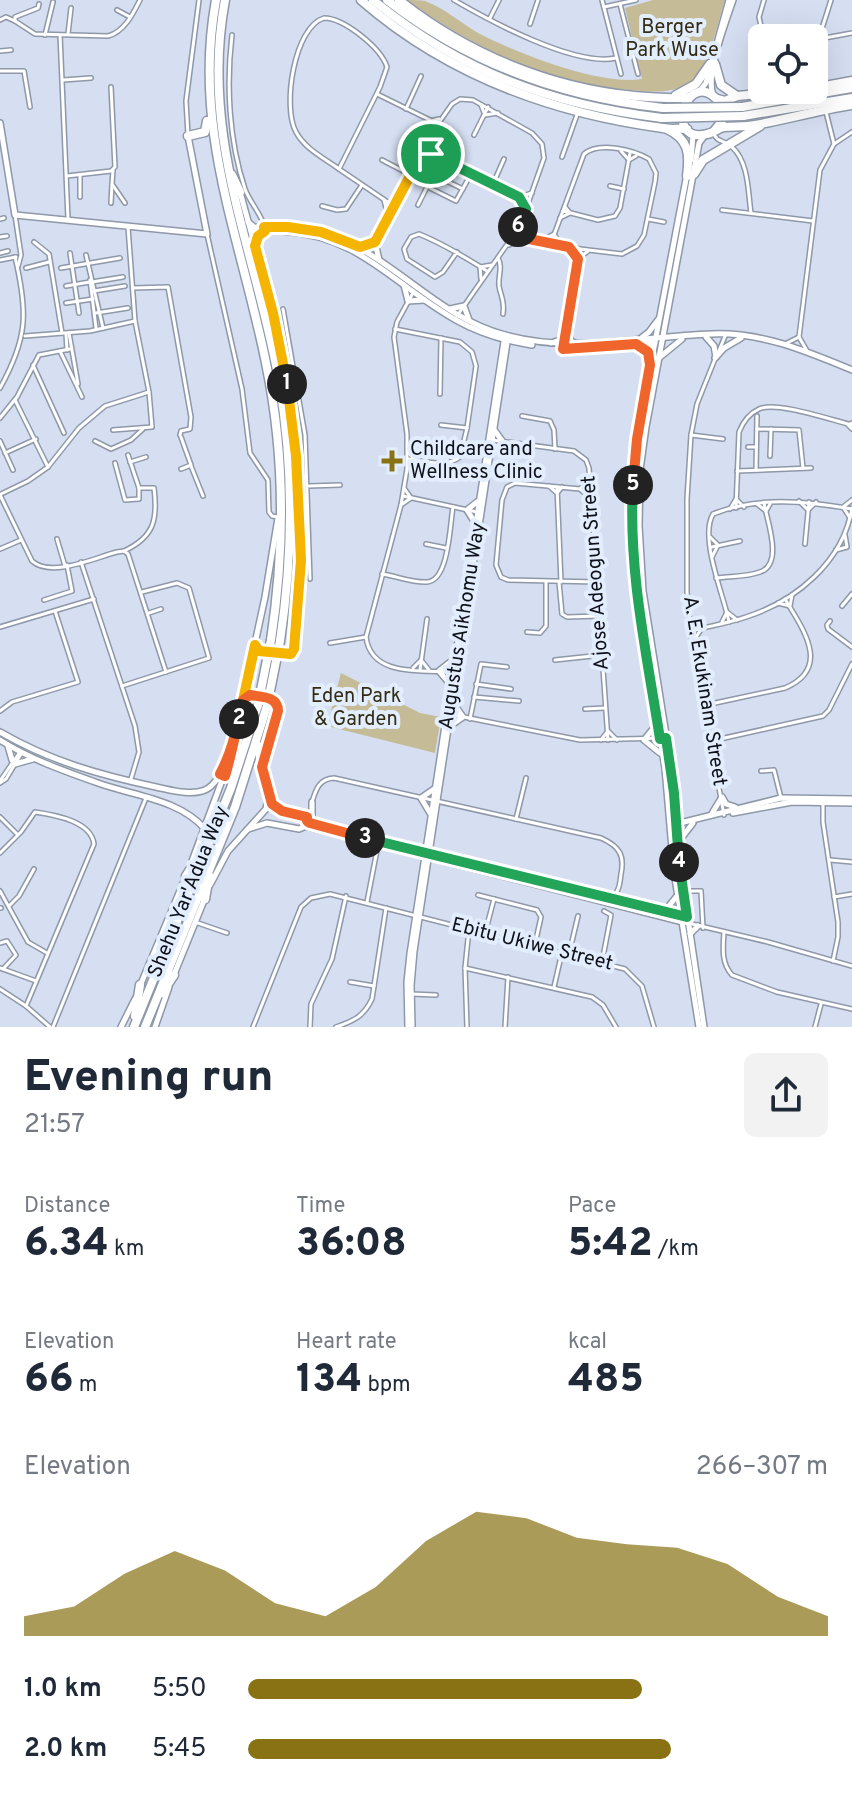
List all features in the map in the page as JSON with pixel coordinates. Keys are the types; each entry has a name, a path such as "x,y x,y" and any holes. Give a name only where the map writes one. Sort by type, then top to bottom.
{"highway":[{"name":"Shehu Yar'Adua Way","path":"216,0 209,49 209,92 218,167 267,367 281,493 276,641"},
{"path":"361,0 499,68 569,92 663,113"},
{"path":"387,0 453,56 526,89 595,109 663,113 743,112 850,103"},
{"path":"397,0 412,24"},
{"path":"397,0 457,39 532,74"},
{"name":"Shehu Yar'Adua Way","path":"134,1027 262,705 276,641 290,539 285,427 270,337 225,159 218,83 225,2"},
{"path":"372,5 413,40 450,63 504,88 578,112 666,129 711,132 850,103"},
{"path":"662,98 675,96 692,87 712,64"},
{"path":"712,64 721,85 737,96"},
{"path":"499,68 597,92 662,98 694,95 725,101 748,95"},
{"path":"743,112 851,84"},
{"path":"828,86 851,84"},
{"path":"526,89 544,103"},
{"path":"188,138 207,129 209,92"},
{"path":"689,130 681,112 694,95"},
{"path":"711,132 723,115 715,97"},
{"path":"690,175 703,160 772,121"},
{"path":"666,129 679,136 687,146 690,175"},
{"path":"188,138 207,137 218,167"},
{"path":"225,159 240,192"},
{"path":"268,295 270,337"},
{"path":"278,517 281,493"},
{"path":"290,539 298,499"},
{"name":"Shehu Yar'Adua Way","path":"149,1025 242,786 263,721 262,705"},
{"path":"263,721 258,750 263,777"},
{"path":"186,876 210,839"},
{"path":"205,899 217,849"},
{"path":"149,1025 174,975"},
{"path":"134,1027 140,985"}],"street":[{"path":"0,20 6,17 15,21 29,33 113,35 130,17 140,0"},
{"path":"121,1027 205,829 231,753 255,645 278,517 269,512 268,480 250,453 242,389 188,138 186,101 199,0"},
{"path":"454,0 490,20 569,52 602,60 616,58"},
{"path":"490,20 499,0"},
{"path":"530,24 538,0"},
{"path":"602,0 621,74"},
{"path":"604,7 636,0"},
{"path":"694,95 706,83 731,0"},
{"path":"761,24 759,17 764,0"},
{"path":"822,24 831,0"},
{"path":"45,35 53,2"},
{"path":"15,21 15,17 38,8 39,4"},
{"path":"620,4 638,74"},
{"path":"68,34 71,8"},
{"path":"117,10 130,17"},
{"path":"339,169 387,67 381,55 341,21 324,18 313,24 304,35 292,81 289,112 294,130 304,144 339,169 356,180 362,185 394,206"},
{"path":"828,37 852,33"},
{"path":"60,35 68,221"},
{"path":"232,35 229,80 233,129 245,191 262,217 265,229"},
{"path":"0,51 11,50"},
{"path":"712,64 710,87 715,97"},
{"path":"0,71 26,72 30,107"},
{"path":"406,109 421,76"},
{"path":"62,80 91,78"},
{"path":"111,87 116,156 111,203"},
{"path":"380,87 383,98"},
{"path":"376,94 438,124"},
{"path":"373,100 383,98"},
{"path":"367,256 446,110 460,99 466,98 488,107 532,133 542,144 543,164 526,209 506,247 456,318"},
{"path":"481,104 485,115"},
{"path":"474,135 488,107"},
{"path":"825,110 834,144"},
{"path":"562,157 578,112"},
{"path":"485,115 498,113"},
{"path":"431,121 441,119"},
{"path":"431,121 434,132"},
{"path":"0,125 21,255 18,267"},
{"path":"689,130 694,140 690,175 663,318 650,365 636,450 632,516 637,592 657,723 663,739 684,919 704,1026"},
{"path":"690,175 699,143 711,132 716,139 729,145 744,168 751,213"},
{"path":"807,351 799,337 820,170 834,144 852,132"},
{"path":"427,145 431,154"},
{"path":"513,236 580,249 628,253 642,240 648,219 656,173 649,159 595,147 584,154 551,243"},
{"path":"424,151 529,201"},
{"path":"621,151 629,160"},
{"path":"562,211 598,220 610,219 620,208 630,153"},
{"path":"420,157 431,154"},
{"path":"629,160 637,155"},
{"path":"418,205 441,159"},
{"path":"493,184 504,159"},
{"path":"382,160 411,175"},
{"path":"332,164 343,161"},
{"path":"343,161 347,174"},
{"path":"404,172 415,168"},
{"path":"67,176 113,170"},
{"path":"404,172 407,182"},
{"path":"428,187 456,201 471,174"},
{"path":"434,175 463,189"},
{"path":"80,176 80,197"},
{"path":"356,180 359,192"},
{"path":"112,184 125,203"},
{"path":"322,206 346,209 362,185"},
{"path":"610,186 624,189"},
{"path":"359,192 368,189"},
{"path":"240,192 285,371 294,436 301,570 291,654 259,651 255,645"},
{"path":"519,197 532,193"},
{"path":"384,200 398,197"},
{"path":"519,197 526,209"},
{"path":"384,200 388,216"},
{"path":"564,205 570,213"},
{"path":"722,210 813,221"},
{"path":"560,218 570,213"},
{"path":"15,215 207,234"},
{"path":"648,219 664,222"},
{"path":"248,222 254,227 319,236 343,244 380,262 426,300 492,335 563,347 635,343 663,318"},
{"path":"113,430 152,427 149,392 135,321 128,227"},
{"path":"517,227 524,238"},
{"path":"255,246 258,236 265,229 309,229 366,247 375,242"},
{"path":"457,252 443,272 435,277 407,259 404,253 408,241 419,234 457,252 487,271"},
{"path":"540,241 554,234"},
{"path":"554,234 561,245"},
{"path":"0,237 7,236"},
{"path":"506,247 524,238"},
{"path":"34,242 47,251 51,262 82,397"},
{"path":"375,242 375,254 380,262"},
{"path":"353,244 456,318 523,343 563,347 680,338 763,338 807,351 852,372"},
{"path":"569,247 578,259"},
{"path":"563,347 580,249"},
{"path":"578,259 589,250"},
{"path":"0,253 8,251"},
{"path":"70,253 79,313"},
{"path":"0,260 21,255"},
{"path":"86,255 93,299 103,328"},
{"path":"0,388 16,357 24,329 15,257"},
{"path":"61,268 120,258"},
{"path":"498,258 501,267 499,285 505,302 503,314"},
{"path":"26,268 51,262"},
{"path":"480,267 492,265"},
{"path":"480,267 481,280"},
{"path":"66,286 123,277"},
{"path":"401,281 407,290 408,301"},
{"path":"91,282 97,313 96,330"},
{"path":"94,291 125,286"},
{"path":"132,289 168,287 191,417 190,429 181,431 180,436 203,496"},
{"path":"415,290 397,322 394,337 408,452 407,469 401,505 366,637 370,653 386,666 455,672"},
{"path":"408,301 416,298 426,300"},
{"path":"66,303 93,299"},
{"path":"445,309 464,306"},
{"path":"464,306 471,323"},
{"path":"97,313 128,308"},
{"path":"283,309 305,435 310,579"},
{"path":"663,318 670,332 680,338 741,338 790,348 852,372"},
{"path":"23,337 96,330 135,321"},
{"path":"397,322 402,331"},
{"path":"24,329 34,334"},
{"path":"395,329 467,346 475,358 463,451 456,460 444,463 407,459"},
{"path":"394,337 402,331"},
{"path":"546,344 560,340 566,332"},
{"path":"566,332 571,341 580,346"},
{"path":"492,335 503,355 512,346 523,343"},
{"name":"A. E. Ekukinam Street","path":"724,813 689,622 686,522 691,435 697,404 726,336"},
{"path":"435,337 441,345"},
{"path":"706,337 715,348 715,358"},
{"path":"785,344 799,337"},
{"path":"440,394 441,338"},
{"name":"Augustus Aikhomu Way","path":"418,916 428,831 447,731 450,688 455,672 479,498 506,338"},
{"path":"658,361 680,338"},
{"path":"715,358 724,348 741,338"},
{"path":"441,345 447,340"},
{"path":"658,341 658,361 641,460 639,540 663,739 675,808 673,827 678,846 680,893 664,912"},
{"path":"635,343 646,350 650,365"},
{"path":"0,418 15,400 42,353 69,350"},
{"path":"60,351 78,384"},
{"name":"Augustus Aikhomu Way","path":"426,858 431,841 434,788 452,698 503,355"},
{"path":"33,365 64,433"},
{"path":"139,488 154,488 153,522 147,537 124,551 52,569 40,567 32,561 0,495 48,467 96,412 105,406 149,392"},
{"path":"15,400 48,467"},
{"path":"733,509 739,432 749,415 760,408 775,407 851,426"},
{"path":"522,416 550,421 555,435 555,449"},
{"path":"756,470 757,416"},
{"path":"461,428 468,422"},
{"path":"441,425 467,428"},
{"path":"489,455 495,446 503,442 496,435 494,426"},
{"path":"461,428 466,434"},
{"path":"95,441 111,449 131,440 143,429"},
{"path":"757,429 800,432 803,468"},
{"path":"770,456 771,429"},
{"path":"294,436 305,435"},
{"path":"691,435 723,439"},
{"path":"749,437 756,437"},
{"path":"5,453 36,439"},
{"name":"Ajose Adeogun Street","path":"490,440 555,449 579,454 586,460 591,490 608,740"},
{"path":"0,441 13,470"},
{"path":"176,446 184,445"},
{"path":"748,447 756,447"},
{"path":"408,452 415,460"},
{"path":"115,463 125,500 139,499 139,488 128,455"},
{"path":"130,462 146,457"},
{"path":"748,457 764,457"},
{"path":"407,469 415,460"},
{"path":"181,469 191,465"},
{"path":"737,471 811,468"},
{"path":"580,489 590,479"},
{"path":"591,490 515,483 507,487 502,500 496,565 501,577 508,580 597,582"},
{"path":"309,486 340,485"},
{"path":"549,486 557,493"},
{"path":"560,487 557,493 561,574 558,582 562,614 567,617 599,616"},
{"path":"404,488 411,498"},
{"path":"580,489 592,503"},
{"path":"403,496 479,512"},
{"path":"401,505 411,498"},
{"path":"467,510 479,498"},
{"path":"736,499 744,507"},
{"path":"843,507 852,500"},
{"path":"799,501 808,510"},
{"path":"766,511 771,502"},
{"path":"691,631 702,628 721,624 729,622 737,620 778,603 812,580 845,535 852,508 816,502 771,502 713,514 709,524 715,578 729,622"},
{"path":"805,544 809,502"},
{"path":"808,510 816,502"},
{"path":"715,578 756,574 770,565 773,553 764,503"},
{"path":"757,504 766,511"},
{"path":"446,505 452,515"},
{"path":"382,574 431,581 441,573 453,507"},
{"path":"843,507 850,519"},
{"path":"452,515 460,508"},
{"path":"467,510 475,526"},
{"path":"845,535 850,548"},
{"path":"710,537 718,545"},
{"path":"44,600 72,591 57,539"},
{"path":"0,549 21,540"},
{"path":"711,547 740,541"},
{"path":"441,547 448,542"},
{"path":"841,542 850,548"},
{"path":"426,544 446,551"},
{"path":"712,557 718,545"},
{"path":"836,550 850,548"},
{"path":"124,551 129,556 142,592 166,672"},
{"path":"81,562 122,686 139,749 131,781"},
{"path":"385,566 389,575"},
{"path":"714,569 722,577"},
{"path":"561,574 567,582"},
{"path":"589,582 597,574"},
{"path":"380,581 389,575"},
{"path":"717,586 722,577"},
{"path":"527,632 540,633 545,628 546,582"},
{"path":"589,582 598,590"},
{"path":"122,686 209,658 189,588 177,583 142,592"},
{"path":"842,606 852,594"},
{"path":"790,606 792,595"},
{"path":"0,627 94,599"},
{"path":"705,705 785,688 795,684 802,676 810,661 811,646 785,599"},
{"path":"778,603 790,606"},
{"path":"149,613 161,609"},
{"path":"0,711 12,702 78,682 55,611"},
{"path":"727,612 737,620"},
{"path":"721,624 727,612"},
{"path":"420,670 427,619"},
{"path":"830,621 828,629 852,647"},
{"path":"689,622 702,628"},
{"path":"692,643 702,628"},
{"path":"330,643 366,637"},
{"path":"439,671 451,664 456,654"},
{"path":"555,660 603,655"},
{"path":"412,669 421,660"},
{"path":"421,660 429,670"},
{"path":"467,718 481,664 507,667"},
{"path":"711,741 823,716 852,664"},
{"path":"439,671 447,678 450,688"},
{"path":"476,684 511,689"},
{"path":"243,700 250,695 274,700 278,706 263,761 263,777 274,807 297,815 308,823 378,845 415,852"},
{"path":"474,697 519,701"},
{"path":"703,697 712,704"},
{"path":"452,698 454,708 467,718"},
{"path":"599,709 606,701"},
{"path":"706,713 712,704"},
{"path":"585,709 606,708"},
{"path":"599,709 607,716"},
{"path":"448,714 580,740 663,739"},
{"path":"447,731 453,722 467,718"},
{"path":"644,740 657,723"},
{"path":"601,740 608,731 617,740"},
{"path":"0,732 34,758 95,782 174,805 205,829"},
{"path":"709,733 718,739"},
{"path":"713,750 718,739"},
{"path":"0,740 77,768 185,793 204,790 223,775"},
{"path":"644,740 663,756"},
{"path":"7,745 14,762"},
{"path":"0,782 22,749"},
{"path":"14,762 34,758"},
{"path":"761,771 774,770 781,798"},
{"path":"308,823 317,786 334,778 516,819 612,843 620,851 623,861 615,896"},
{"path":"516,819 526,778"},
{"path":"421,798 434,788"},
{"path":"174,975 219,865 232,845 266,809 267,791"},
{"path":"711,815 722,797 730,806 739,808"},
{"path":"0,989 52,1027 146,798"},
{"path":"421,798 431,814"},
{"path":"673,827 781,798 852,801"},
{"path":"823,801 838,937 833,961"},
{"path":"678,846 682,835 693,822 711,815 782,803 852,801"},
{"path":"312,802 312,817 318,825"},
{"path":"675,808 681,817 693,822"},
{"path":"0,853 35,812 80,825 94,839 26,1006"},
{"path":"0,817 18,835"},
{"path":"248,829 267,823 299,829 308,823 318,825 415,852 426,858 440,858 615,896 701,927 852,966"},
{"path":"415,852 428,831"},
{"path":"431,841 440,858 684,919"},
{"path":"367,902 378,845"},
{"path":"830,860 852,862"},
{"path":"9,906 19,896 34,869"},
{"path":"0,891 28,942 47,954"},
{"path":"680,893 701,891 701,927"},
{"name":"Ebitu Ukiwe Street","path":"253,1027 301,907 322,894 346,896 625,969 639,981 654,1027"},
{"path":"834,897 852,894"},
{"path":"478,895 537,910 540,913 535,945"},
{"path":"310,1027 311,1004 334,953 346,896"},
{"path":"485,933 494,899"},
{"path":"336,1027 361,1016 372,999 386,908"},
{"path":"602,962 611,915 604,911"},
{"path":"410,1027 418,916"},
{"path":"410,1027 408,968 418,916"},
{"path":"569,954 578,916"},
{"path":"684,919 704,1026"},
{"path":"195,922 227,933"},
{"path":"689,935 701,927"},
{"path":"467,1027 465,968 469,929"},
{"path":"724,932 722,952 732,975 777,992 852,1009"},
{"path":"0,943 7,941 16,955 1,969 36,981"},
{"path":"554,987 562,952"},
{"path":"465,968 598,1000 616,1027"},
{"path":"505,1027 508,977"},
{"path":"350,982 374,986"},
{"path":"411,994 436,995"},
{"path":"815,1027 821,1002"}],"green space":[{"name":"Berger Park Wuse","path":"407,0 432,4 478,33 514,50 581,73 624,80 642,79 625,8 653,0 725,0 708,57 696,76 675,89 653,92 600,86 541,72 485,48"},
{"name":"Eden Park & Garden","path":"341,673 420,713 441,717 435,753 327,726"}],"place":[{"name":"Childcare and Wellness Clinic","path":"392,461"}],"route":[{"path":"431,154 420,157 375,242 370,246 360,247 321,232 288,227 264,227 265,231 256,239 255,246 273,313 288,389 297,474 301,579 294,649 291,654 284,655 259,651 255,645 243,700 229,763 225,776 220,774 231,753 243,700 245,697 271,699 277,703 278,711 262,767 269,799 274,807 307,817 310,823 687,917 671,766 666,738 660,739 634,562 633,488 637,439 650,365 648,352 636,344 563,349 578,259 569,247 524,238 517,227 526,209 519,197 431,154"}]}
